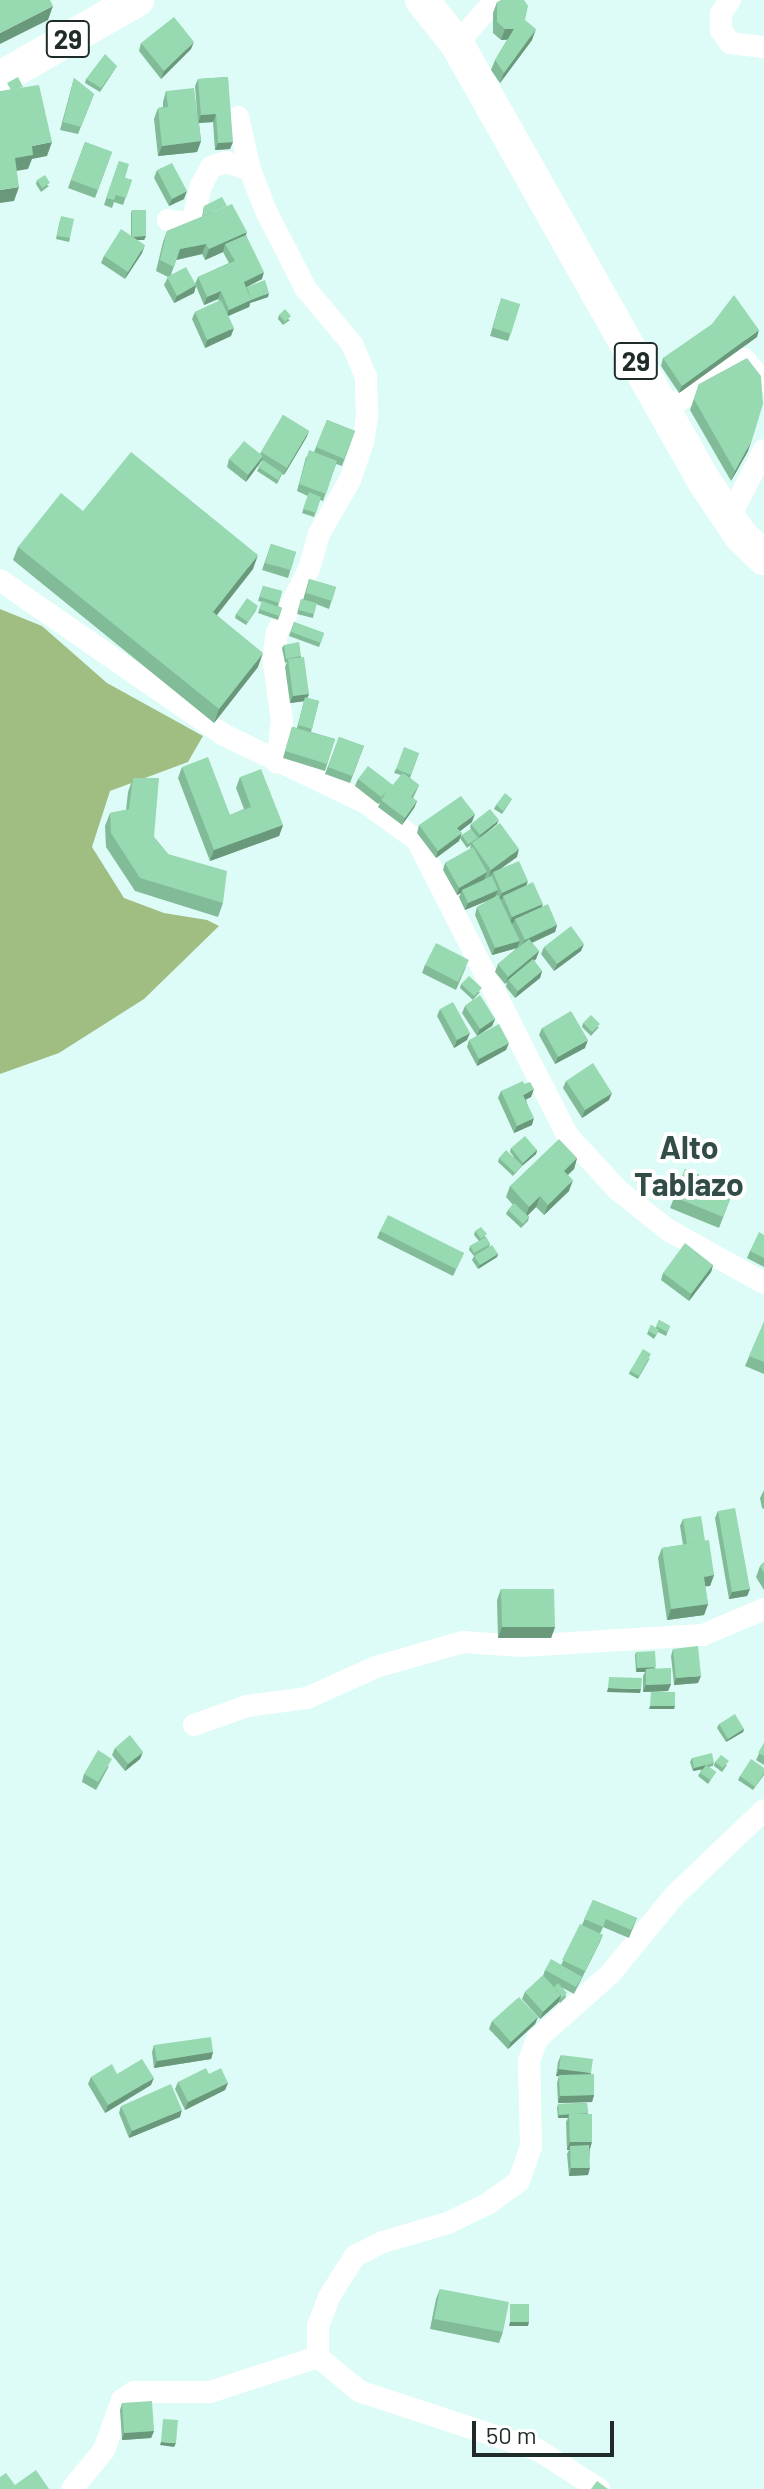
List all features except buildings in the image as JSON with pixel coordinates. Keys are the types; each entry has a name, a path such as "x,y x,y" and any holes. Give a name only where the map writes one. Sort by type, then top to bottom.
{"main road":[{"name":"29","path":"0,78 137,0"},
{"name":"29","path":"422,0 457,44 729,519 764,558"}],"street":[{"path":"457,44 495,0"},
{"path":"730,0 721,14 721,30 730,43 764,47"},
{"path":"238,117 250,170 266,211 306,289 352,344 366,377 367,417 363,442 350,480 319,534 309,569 277,633 273,657 282,720 277,763"},
{"path":"168,220 192,224 201,186 211,167 226,162 250,170"},
{"path":"664,410 744,359 764,382"},
{"path":"729,519 764,450"},
{"path":"0,580 222,734 366,803 417,840 568,1136 618,1190 668,1230 764,1283"},
{"path":"194,1725 247,1706 307,1698 376,1667 463,1642 522,1646 703,1635 764,1609"},
{"path":"318,2357 321,2314 355,2256 383,2242 448,2223 489,2203 519,2181 531,2147 529,2061 537,2039 611,1973 674,1896 764,1810"},
{"path":"72,2489 104,2450 122,2400 134,2392 210,2392 318,2357"},
{"path":"318,2357 359,2391 538,2450 599,2489"}],"green space":[{"path":"0,609 42,626 107,683 203,736 188,762 110,791 92,847 124,898 164,913 207,920 219,926 144,999 59,1053 0,1074"}],"district":[{"name":"Alto Tablazo","path":"689,1166"}]}
